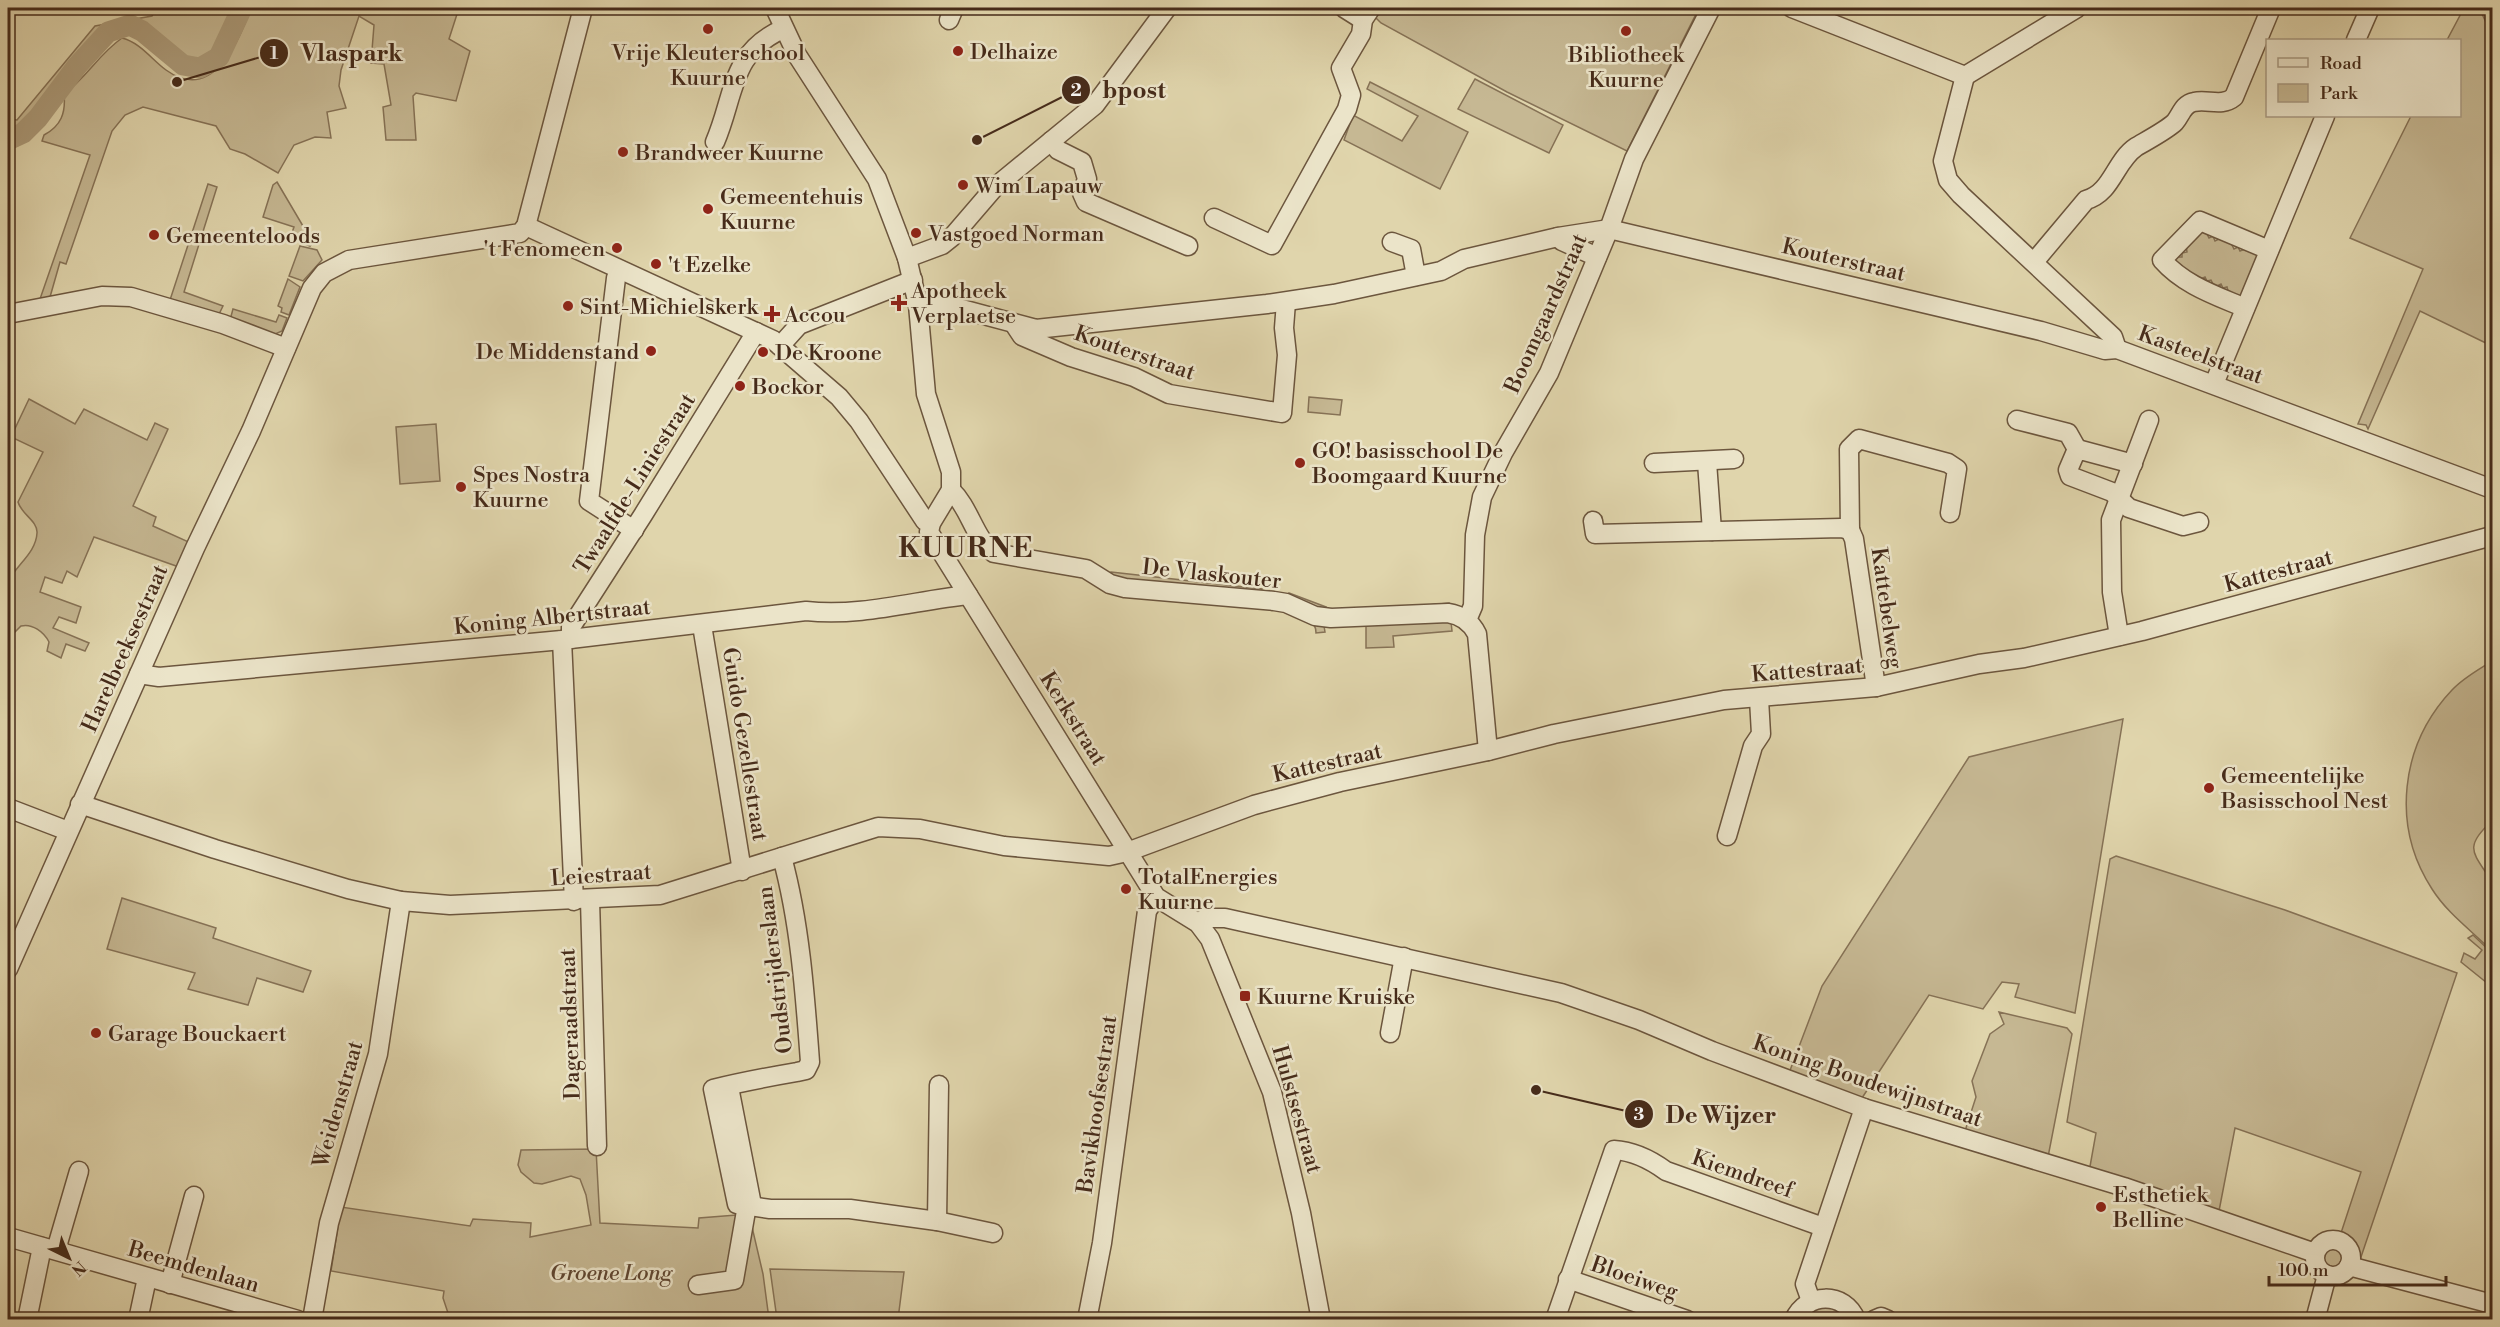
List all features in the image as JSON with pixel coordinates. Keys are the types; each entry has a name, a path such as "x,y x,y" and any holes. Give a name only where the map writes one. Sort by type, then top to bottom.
{"street":[{"path":"528,231 555,114 583,8"},
{"path":"775,8 783,29 827,105 852,137 877,179 907,258 918,305 926,394 951,472 951,490 932,523"},
{"path":"907,258 942,245 952,237 995,187 1095,105 1167,8"},
{"path":"1214,218 1272,245 1347,109 1352,95 1341,68 1361,34 1367,14 1344,8"},
{"name":"Boomgaardstraat","path":"1467,620 1473,606 1475,535 1482,497 1503,453 1549,374 1609,229 1634,159 1711,8"},
{"path":"1792,8 1965,76 2077,8"},
{"path":"2034,262 2086,200 2094,198 2113,179 2116,168 2136,147 2173,124 2186,105 2194,102 2228,102 2234,97 2271,8"},
{"path":"2356,39 2370,8"},
{"path":"715,142 745,58 765,37 783,29"},
{"name":"Kasteelstraat","path":"1965,76 1943,161 1945,172 1961,195 2113,337 2117,349 2493,489"},
{"path":"2214,384 2325,117"},
{"path":"1051,141 1058,150 1082,162 1087,179 1082,193 1086,202 1188,246"},
{"path":"2245,308 2193,286 2171,271 2162,260 2200,221 2269,250"},
{"name":"Kouterstraat","path":"918,305 954,307 1036,329 1060,327 1286,302 1441,271 1464,259 1558,237 1609,229 2041,330 2105,350 2117,349"},
{"name":"Kerkstraat","path":"528,231 756,332 780,346 839,398 859,421 925,521 932,523 930,532 956,576 1156,897 1198,923"},
{"name":"Harelbeeksestraat","path":"8,969 195,548 251,431 314,283 337,264 349,260 528,231"},
{"path":"1558,237 1597,257"},
{"path":"1392,242 1411,249 1416,276"},
{"path":"620,270 616,278 589,501 634,530"},
{"path":"780,346 799,325 913,280"},
{"path":"8,314 102,296 130,297 223,324 286,348"},
{"name":"Kouterstraat","path":"1014,323 1022,336 1071,357 1134,376 1169,394 1282,412 1287,355 1284,328 1286,302"},
{"name":"Twaalfde-Liniestraat","path":"567,640 571,627 725,385 734,364 756,332"},
{"path":"2017,420 2068,433 2077,448 2133,464"},
{"path":"2119,636 2112,592 2111,520 2150,420"},
{"path":"1850,530 1849,448 1859,439 1948,463 1957,469 1950,513"},
{"path":"2077,448 2068,470 2070,476 2112,492 2129,508 2183,526 2199,522"},
{"path":"1654,464 1734,459"},
{"path":"1707,462 1712,531"},
{"name":"De Vlaskouter","path":"951,490 967,510 985,545 992,552 1020,560 1086,569 1110,584 1125,588 1286,603 1322,618 1345,619 1448,613 1467,620"},
{"name":"Kattebelweg","path":"1593,535 1841,528 1850,530 1854,539 1876,687"},
{"name":"Kattestraat","path":"1127,852 1254,805 1340,782 1488,752 1554,734 1724,700 1759,699 1876,687 1923,675 2019,659 2119,636 2493,537"},
{"name":"Koning Albertstraat","path":"139,674 159,677 567,640 806,611 833,614 904,606 929,599 968,596"},
{"path":"1467,620 1477,634 1488,752"},
{"name":"Guido Gezellestraat","path":"702,625 742,871"},
{"name":"Dageraadstraat","path":"567,640 597,1146"},
{"path":"1727,836 1753,746 1761,734 1759,699"},
{"name":"Leiestraat","path":"80,804 214,849 348,889 401,901 461,905 582,901 660,895 742,871 852,833 898,826 1004,846 1109,856 1127,852"},
{"path":"8,808 68,831"},
{"name":"Oudstrijderslaan","path":"752,1205 729,1087 740,1081 806,1070 810,1062 800,957 789,880 782,857"},
{"name":"Bavikhoofsestraat","path":"1087,1320 1102,1243 1147,911 1156,897"},
{"name":"Weidenstraat","path":"312,1320 328,1223 378,1054 401,901"},
{"name":"Koning Boudewijnstraat","path":"1198,923 1206,918 1225,918 1561,993 1639,1020 1712,1052 1864,1108 2124,1187 2315,1253"},
{"name":"Hulstsestraat","path":"1198,923 1210,939 1272,1092 1301,1213 1321,1320"},
{"path":"1390,1033 1404,957"},
{"path":"937,1221 939,1085"},
{"path":"1811,1301 1804,1284 1864,1108"},
{"name":"Kiemdreef","path":"1568,1279 1614,1150 1625,1151 1653,1162 1666,1171 1823,1227"},
{"path":"27,1320 49,1249 79,1171"},
{"path":"170,1284 194,1196"},
{"path":"698,1286 734,1280 746,1210 752,1205 770,1209 850,1209 937,1221 993,1233"},
{"name":"Beemdenlaan","path":"8,1237 298,1320"},
{"path":"2328,1240 2341,1242 2350,1252 2349,1266 2339,1274 2327,1275 2317,1266 2315,1253 2320,1245 2328,1240"},
{"path":"2349,1266 2493,1304"},
{"path":"2317,1319 2327,1275"},
{"path":"138,1320 147,1278"},
{"path":"1555,1320 1568,1279"},
{"name":"Bloeiweg","path":"1568,1279 1687,1320"},
{"path":"1794,1320 1802,1307 1821,1298 1840,1301 1849,1307 1856,1320"},
{"path":"1874,1320 1881,1317 1888,1320"}],"green space":[{"path":"156,8 233,8 209,57 188,65 175,62 149,33 138,28 127,24 104,30 69,67 24,127 8,131 8,119 17,120 95,26 152,16"},
{"path":"251,8 459,8 449,39 470,51 456,101 416,93 413,96 416,140 386,140 383,107 391,105 384,64 371,63 374,25 359,16 341,70 339,86 346,108 327,112 331,138 315,137 294,145 278,173 245,154 230,149 216,126 143,107 125,115 112,131 66,264 60,262 50,297 40,299 90,155 42,141 44,135 55,127 61,118 64,94 122,38 135,44 166,70 183,78 197,79 210,74 222,64 231,51"},
{"path":"1376,8 1386,14 1391,8 1699,8 1627,151 1507,92 1381,23 1373,15"},
{"path":"2464,8 2492,8 2492,346 2420,311 2368,429 2366,425 2358,424 2423,269 2350,238 2410,117 2461,117 2461,39 2448,39"},
{"path":"1475,79 1563,125 1549,153 1458,109"},
{"path":"1370,82 1468,132 1440,189 1344,140 1353,115 1402,141 1418,116 1367,89"},
{"path":"277,182 313,243 310,246 290,238 294,227 263,217 273,185"},
{"path":"208,184 217,187 184,292 223,306 219,314 170,300"},
{"path":"2215,230 2207,234 2209,238 2213,236 2215,241 2225,236 2240,241 2232,245 2234,249 2238,247 2240,251 2252,246 2261,254 2242,300 2220,294 2228,291 2227,287 2223,288 2221,284 2209,290 2205,288 2213,284 2211,280 2207,281 2205,277 2194,282 2172,268 2177,249 2178,257 2182,257 2182,253 2187,252 2185,239 2193,231"},
{"path":"300,246 317,250 322,260 303,281 289,276"},
{"path":"288,279 300,287 289,315 281,312 282,308 278,306"},
{"path":"233,309 276,322 279,315 287,318 282,331 273,335 230,320"},
{"path":"1309,397 1342,400 1340,415 1308,412"},
{"path":"29,399 75,424 84,409 147,440 155,423 168,429 133,506 156,517 153,526 191,543 179,567 94,537 77,577 67,571 62,583 45,577 40,592 81,607 76,623 59,617 53,628 89,643 85,651 66,644 61,658 47,651 49,642 41,632 33,627 21,626 8,639 6,601 8,582 33,547 37,533 35,525 18,502 43,452 11,437"},
{"path":"436,424 440,481 400,484 396,427"},
{"path":"1111,572 1262,589 1260,598 1111,582"},
{"path":"1289,593 1326,607 1322,614 1325,632 1316,633 1310,620 1286,610"},
{"path":"1449,603 1452,631 1393,636 1394,647 1366,648 1366,611"},
{"path":"2492,661 2492,821 2477,838 2474,851 2492,882 2490,884 2492,887 2492,951 2438,898 2419,865 2411,839 2407,813 2407,786 2421,735 2435,712 2452,690"},
{"path":"2123,719 2075,1013 2015,997 2019,984 2002,982 1983,1009 1929,995 1862,1098 1789,1073 1822,986 1969,757"},
{"path":"2116,856 2285,910 2457,973 2361,1257 2349,1236 2341,1233 2361,1172 2235,1128 2219,1211 2089,1172 2096,1133 2067,1122 2110,859"},
{"path":"122,898 216,928 213,938 311,971 303,992 257,978 248,1005 188,989 195,973 107,949"},
{"path":"2473,935 2492,953 2492,987 2461,962 2464,953 2475,959 2482,950 2468,938"},
{"path":"1999,1012 2067,1028 2072,1034 2048,1157 1965,1131 1976,1097 1972,1081 1990,1034 2004,1024"},
{"name":"Groene Long","path":"596,1149 600,1223 698,1228 699,1218 749,1214 763,1274 769,1319 450,1319 443,1298 444,1291 331,1271 341,1207 470,1226 473,1219 531,1223 530,1237 591,1225 586,1195 580,1179 571,1176 542,1184 534,1183 521,1172 518,1165 521,1150"},
{"path":"2333,1248 2340,1251 2343,1258 2340,1265 2333,1268 2326,1265 2323,1258 2326,1251"},
{"path":"770,1269 904,1272 898,1319 777,1319"},
{"path":"1829,1303 1850,1320 1798,1320 1799,1318"}],"shaded area":[{"path":"2483,8 2492,8 2492,35 2482,14"}],"waterway":[{"path":"8,140 23,133 38,118 77,66 108,32 130,25 142,31 183,65 200,68 219,57 242,8"}],"place":[{"name":"Vrije Kleuterschool Kuurne","path":"708,29"},
{"name":"Bibliotheek Kuurne","path":"1626,31"},
{"name":"Delhaize","path":"958,51"},
{"name":"Vlaspark","path":"177,82"},
{"name":"bpost","path":"977,140"},
{"name":"Brandweer Kuurne","path":"623,152"},
{"name":"Wim Lapauw","path":"963,185"},
{"name":"Gemeentehuis Kuurne","path":"708,209"},
{"name":"Vastgoed Norman","path":"916,233"},
{"name":"Gemeenteloods","path":"154,235"},
{"name":"'t Fenomeen","path":"617,248"},
{"name":"'t Ezelke","path":"656,264"},
{"name":"Apotheek Verplaetse","path":"899,303"},
{"name":"Sint-Michielskerk","path":"568,306"},
{"name":"Accou","path":"772,314"},
{"name":"De Middenstand","path":"651,351"},
{"name":"De Kroone","path":"763,352"},
{"name":"Bockor","path":"740,386"},
{"name":"GO! basisschool De Boomgaard Kuurne","path":"1300,463"},
{"name":"Spes Nostra Kuurne","path":"461,487"},
{"name":"Gemeentelijke Basisschool Nest","path":"2209,788"},
{"name":"TotalEnergies Kuurne","path":"1126,889"},
{"name":"Kuurne Kruiske","path":"1245,996"},
{"name":"Garage Bouckaert","path":"96,1033"},
{"name":"De Wijzer","path":"1536,1090"},
{"name":"Esthetiek Belline","path":"2101,1207"}],"district":[{"name":"KUURNE","path":"966,547"}]}
